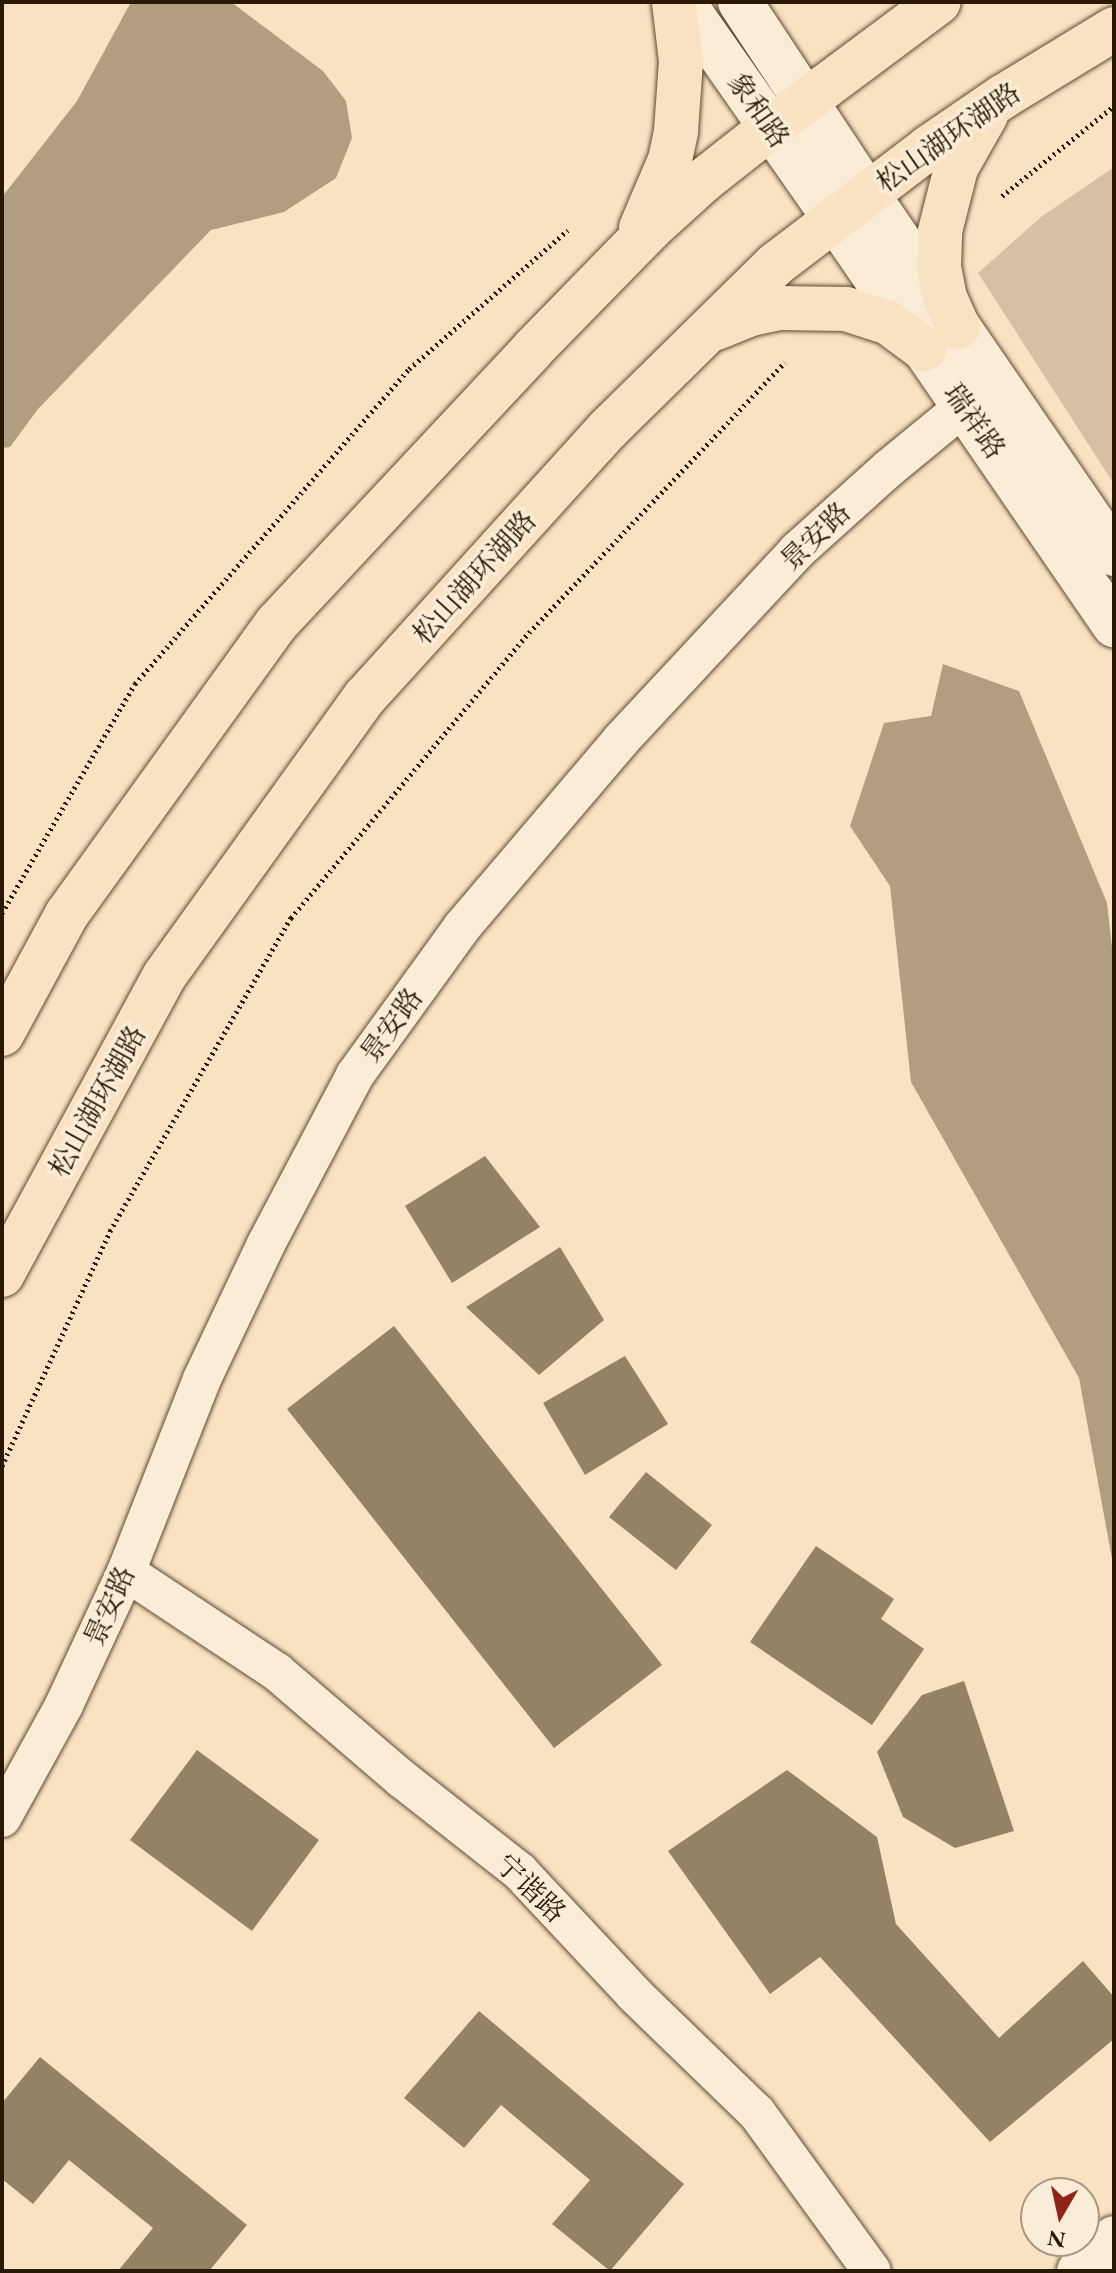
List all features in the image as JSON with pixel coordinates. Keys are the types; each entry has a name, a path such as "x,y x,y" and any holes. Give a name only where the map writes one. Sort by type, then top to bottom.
{"main road":[{"path":"627,253 658,191 676,131 681,61 674,2"},
{"path":"2,1034 67,914 276,624 627,253 704,180 939,2"},
{"name":"松山湖环湖路","path":"2,1275 165,975 365,697 608,429 776,264 1004,96 1114,29"},
{"path":"703,334 751,314 779,308 846,309 941,338 945,298 939,267 940,231 947,195 966,146 979,123 1004,96"}],"street":[{"name":"象和路","path":"683,2 771,127 851,206"},
{"name":"象和路","path":"740,2 806,100 851,206"},
{"name":"瑞祥路","path":"851,206 980,394 1114,625"},
{"name":"瑞祥路","path":"980,394 1114,554"},
{"name":"景安路","path":"2,1818 64,1705 126,1572 202,1379 266,1244 355,1075 462,927 621,740 797,551 888,469 980,394"},
{"name":"宁谐路","path":"126,1572 277,1672 402,1779 520,1872 634,1994 757,2113 872,2271"},
{"path":"1079,2271 1114,2238"}],"path":[{"path":"1002,196 1114,106"},
{"path":"2,913 135,684 409,369 568,230"},
{"path":"2,1466 110,1231 291,918 525,637 785,362"}],"shaded area":[{"path":"131,2 231,2 323,71 346,101 352,138 336,178 284,212 211,230 38,409 10,447 2,448 2,197 77,101"},
{"path":"1114,167 1114,484 978,273 1041,217"},
{"path":"943,664 1019,691 1107,903 1114,965 1114,1570 1079,1378 911,1082 890,886 850,826 884,723 931,716"}],"building":[{"path":"485,1156 540,1227 452,1283 405,1206"},
{"path":"560,1247 604,1320 539,1375 466,1307"},
{"path":"394,1326 662,1665 554,1748 287,1409"},
{"path":"625,1356 668,1424 585,1475 543,1403"},
{"path":"646,1472 712,1525 676,1570 609,1517"},
{"path":"816,1546 894,1599 881,1619 924,1649 872,1725 750,1642"},
{"path":"964,1681 1014,1831 955,1848 903,1817 877,1752 922,1695"},
{"path":"197,1750 319,1840 252,1931 130,1840"},
{"path":"787,1770 877,1837 896,1924 999,2038 1083,1961 1114,1997 1114,2039 990,2142 820,1957 770,1994 668,1851"},
{"path":"479,2011 684,2184 610,2271 552,2224 590,2180 501,2105 464,2148 404,2098"},
{"path":"40,2057 247,2225 209,2271 118,2271 153,2228 69,2160 33,2204 2,2179 2,2103"}]}
